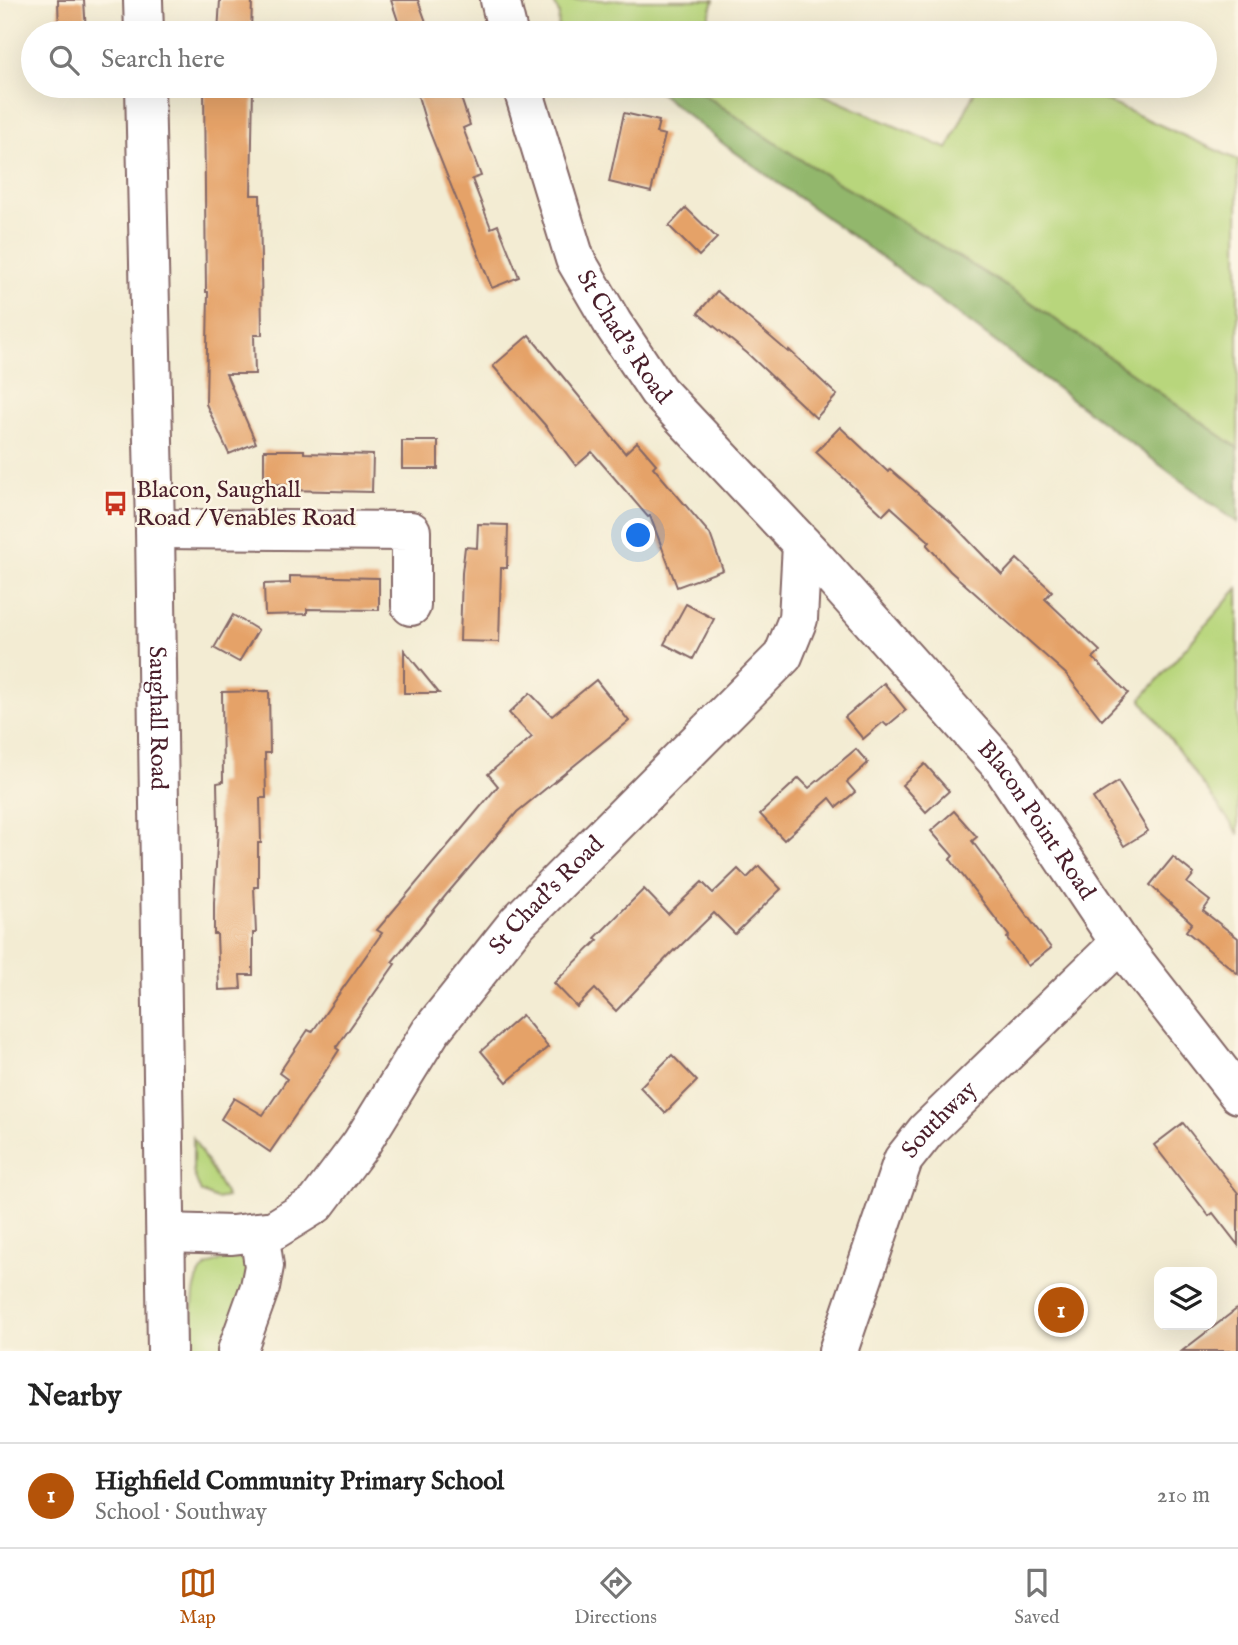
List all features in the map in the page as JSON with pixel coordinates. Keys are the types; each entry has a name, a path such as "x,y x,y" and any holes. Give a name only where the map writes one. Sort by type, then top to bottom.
{"street":[{"path":"143,0 144,21"},
{"path":"500,0 505,21"},
{"name":"Saughall Road","path":"145,98 155,529 167,1351"},
{"name":"St Chad's Road","path":"166,1233 232,1234 274,1230 316,1204 361,1144 431,1031 517,923 783,656 798,619 810,552 658,391 613,324 575,259 526,98"},
{"path":"155,529 411,531 411,606"},
{"name":"Blacon Point Road","path":"810,552 1003,768 1121,943 1238,1094"},
{"name":"Southway","path":"838,1351 903,1160 926,1131 1121,943"},
{"path":"237,1351 260,1287 264,1266 259,1232"}],"green space":[{"path":"553,0 714,0 708,21 559,21 559,14"},
{"path":"666,98 709,98 798,158 1022,296 1238,448 1238,523 884,259 725,145"},
{"path":"709,98 831,98 948,149 971,98 1100,98 1238,160 1238,448 1022,296 798,158"},
{"path":"1238,588 1238,833 1141,699"},
{"path":"193,1138 227,1197 216,1199 201,1192 193,1172"},
{"path":"234,1258 256,1262 224,1351 194,1351 193,1306 197,1282 207,1266"}],"building":[{"path":"58,0 84,0 85,21 59,21"},
{"path":"220,0 252,0 251,21 219,21"},
{"path":"391,0 418,0 426,21 398,21"},
{"path":"204,98 253,98 251,195 260,195 262,335 254,335 255,374 226,374 256,443 229,454 206,404"},
{"path":"419,98 461,98 470,125 463,128 481,176 472,179 491,228 498,225 519,277 492,288"},
{"path":"624,113 659,121 656,133 665,135 651,192 609,182"},
{"path":"686,208 717,238 699,256 669,226"},
{"path":"717,291 788,352 789,350 837,395 816,418 747,353 698,313"},
{"path":"529,335 625,453 637,442 656,464 653,467 710,534 723,570 677,587 650,516 648,517 592,452 576,466 545,425 493,366"},
{"path":"840,427 888,472 890,469 951,522 1002,575 1017,559 1052,591 1045,599 1100,651 1093,658 1128,693 1102,720 1066,674 950,571 927,545 930,542 891,507 883,515 816,452"},
{"path":"402,441 438,441 438,469 402,469"},
{"path":"264,450 373,455 372,492 286,490 286,484 264,485"},
{"path":"478,524 508,525 507,568 501,568 499,642 460,641 465,547 477,548"},
{"path":"290,576 379,578 379,610 307,609 307,614 265,615 264,584 290,583"},
{"path":"686,604 714,619 693,659 664,644"},
{"path":"233,615 258,630 239,662 214,648"},
{"path":"404,650 439,693 404,693"},
{"path":"596,680 629,721 517,812 446,895 392,962 395,964 336,1048 339,1050 270,1152 221,1119 234,1098 263,1115 287,1079 279,1073 308,1030 312,1032 382,933 377,930 498,786 488,774 532,737 509,713 530,693 552,716"},
{"path":"884,683 906,710 887,726 883,722 863,739 845,717"},
{"path":"269,691 270,753 265,753 266,798 260,798 261,843 258,843 258,887 254,887 256,933 253,933 253,975 240,975 241,989 219,990 214,903 217,783 223,782 222,692"},
{"path":"856,749 868,763 847,782 855,792 837,807 830,798 784,840 760,814 799,778 809,788"},
{"path":"925,764 949,791 926,812 902,785"},
{"path":"1118,782 1148,831 1124,846 1093,798"},
{"path":"954,811 977,837 972,841 1051,948 1028,966 1007,938 1009,936 950,859 953,856 931,831"},
{"path":"1173,857 1194,874 1187,883 1210,901 1203,911 1238,938 1238,974 1186,931 1192,923 1150,885"},
{"path":"759,866 781,889 735,934 714,913 674,950 616,1011 595,989 577,1007 554,983 644,889 668,914 702,882 713,893 738,869 747,878"},
{"path":"522,1015 548,1047 507,1082 481,1051"},
{"path":"672,1055 697,1081 665,1113 640,1087"},
{"path":"1183,1123 1238,1193 1238,1245 1213,1213 1209,1216 1154,1145"},
{"path":"1238,1308 1238,1351 1182,1351 1209,1330 1217,1330 1217,1324"}],"place":[{"name":"Blacon, Saughall Road / Venables Road","path":"116,504"},
{"name":"Highfield Community Primary School","path":"1061,1310"}]}
